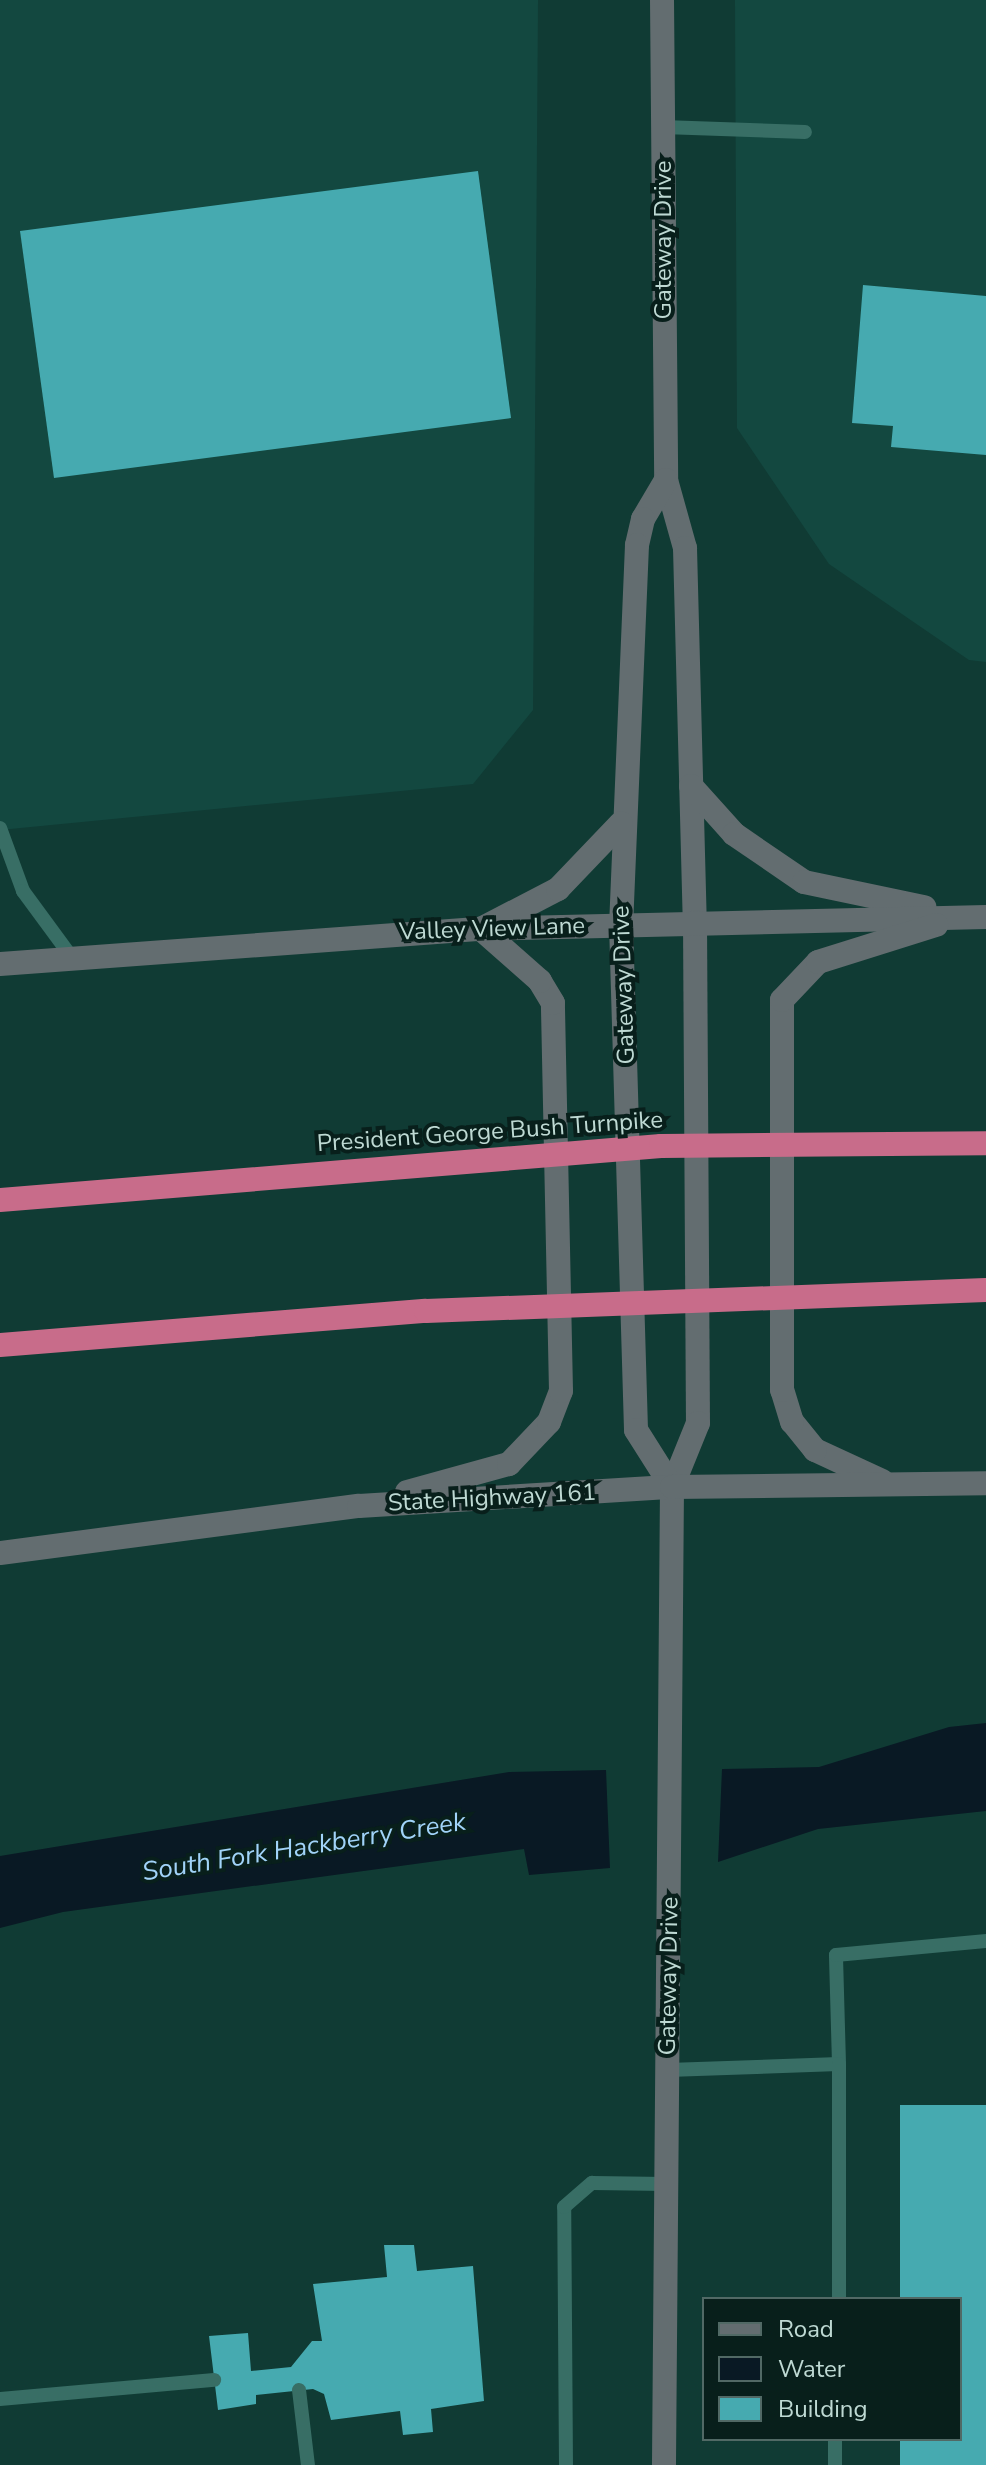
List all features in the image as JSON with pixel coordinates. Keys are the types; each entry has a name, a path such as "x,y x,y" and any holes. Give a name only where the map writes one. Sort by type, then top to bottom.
{"highway":[{"name":"President George Bush Turnpike","path":"0,1200 661,1146 874,1141 986,1143"},
{"path":"0,1345 426,1311 986,1290"}],"main road":[{"name":"Gateway Drive","path":"662,0 666,480 685,548 695,922 698,1423 672,1487 664,2465"},
{"name":"Gateway Drive","path":"666,480 643,519 637,545 621,823 621,924 636,1430 672,1487"},
{"path":"691,786 734,834 804,882 976,916"},
{"path":"359,1506 509,1464 549,1422 561,1391 553,1003 540,981 481,929 558,889 621,823"},
{"path":"889,1485 815,1450 792,1422 782,1390 782,1000 818,962 976,916"},
{"name":"Valley View Lane","path":"0,964 70,955 481,929 976,916"},
{"name":"State Highway 161","path":"0,1553 359,1506 672,1487 986,1483"}],"lane":[{"path":"663,127 805,132"},
{"path":"0,828 23,891 70,955"},
{"path":"839,2297 836,1955 986,1941"},
{"path":"668,2070 839,2064"},
{"path":"566,2465 564,2207 592,2183 667,2184"},
{"path":"0,2399 214,2380"},
{"path":"299,2390 308,2465"},
{"path":"835,2441 835,2465"}],"shaded area":[{"path":"0,0 538,0 533,710 473,784 0,830"},
{"path":"735,0 986,0 986,662 969,660 829,564 737,428"}],"water":[{"path":"986,1723 986,1811 818,1829 718,1862 722,1769 819,1767 949,1727"},
{"name":"South Fork Hackberry Creek","path":"606,1770 610,1868 529,1875 524,1849 63,1912 0,1928 0,1856 509,1772"}],"building":[{"path":"478,171 511,418 54,478 20,231"},
{"path":"863,285 986,296 986,455 891,447 893,426 852,423"},
{"path":"900,2105 986,2105 986,2465 900,2465 900,2441 962,2441 962,2297 900,2297"},
{"path":"384,2245 414,2245 417,2271 473,2266 484,2401 431,2409 433,2432 403,2435 400,2411 331,2420 324,2394 313,2389 256,2395 256,2404 218,2410 209,2336 248,2333 251,2371 291,2367 312,2341 322,2341 313,2284 387,2277"}]}
